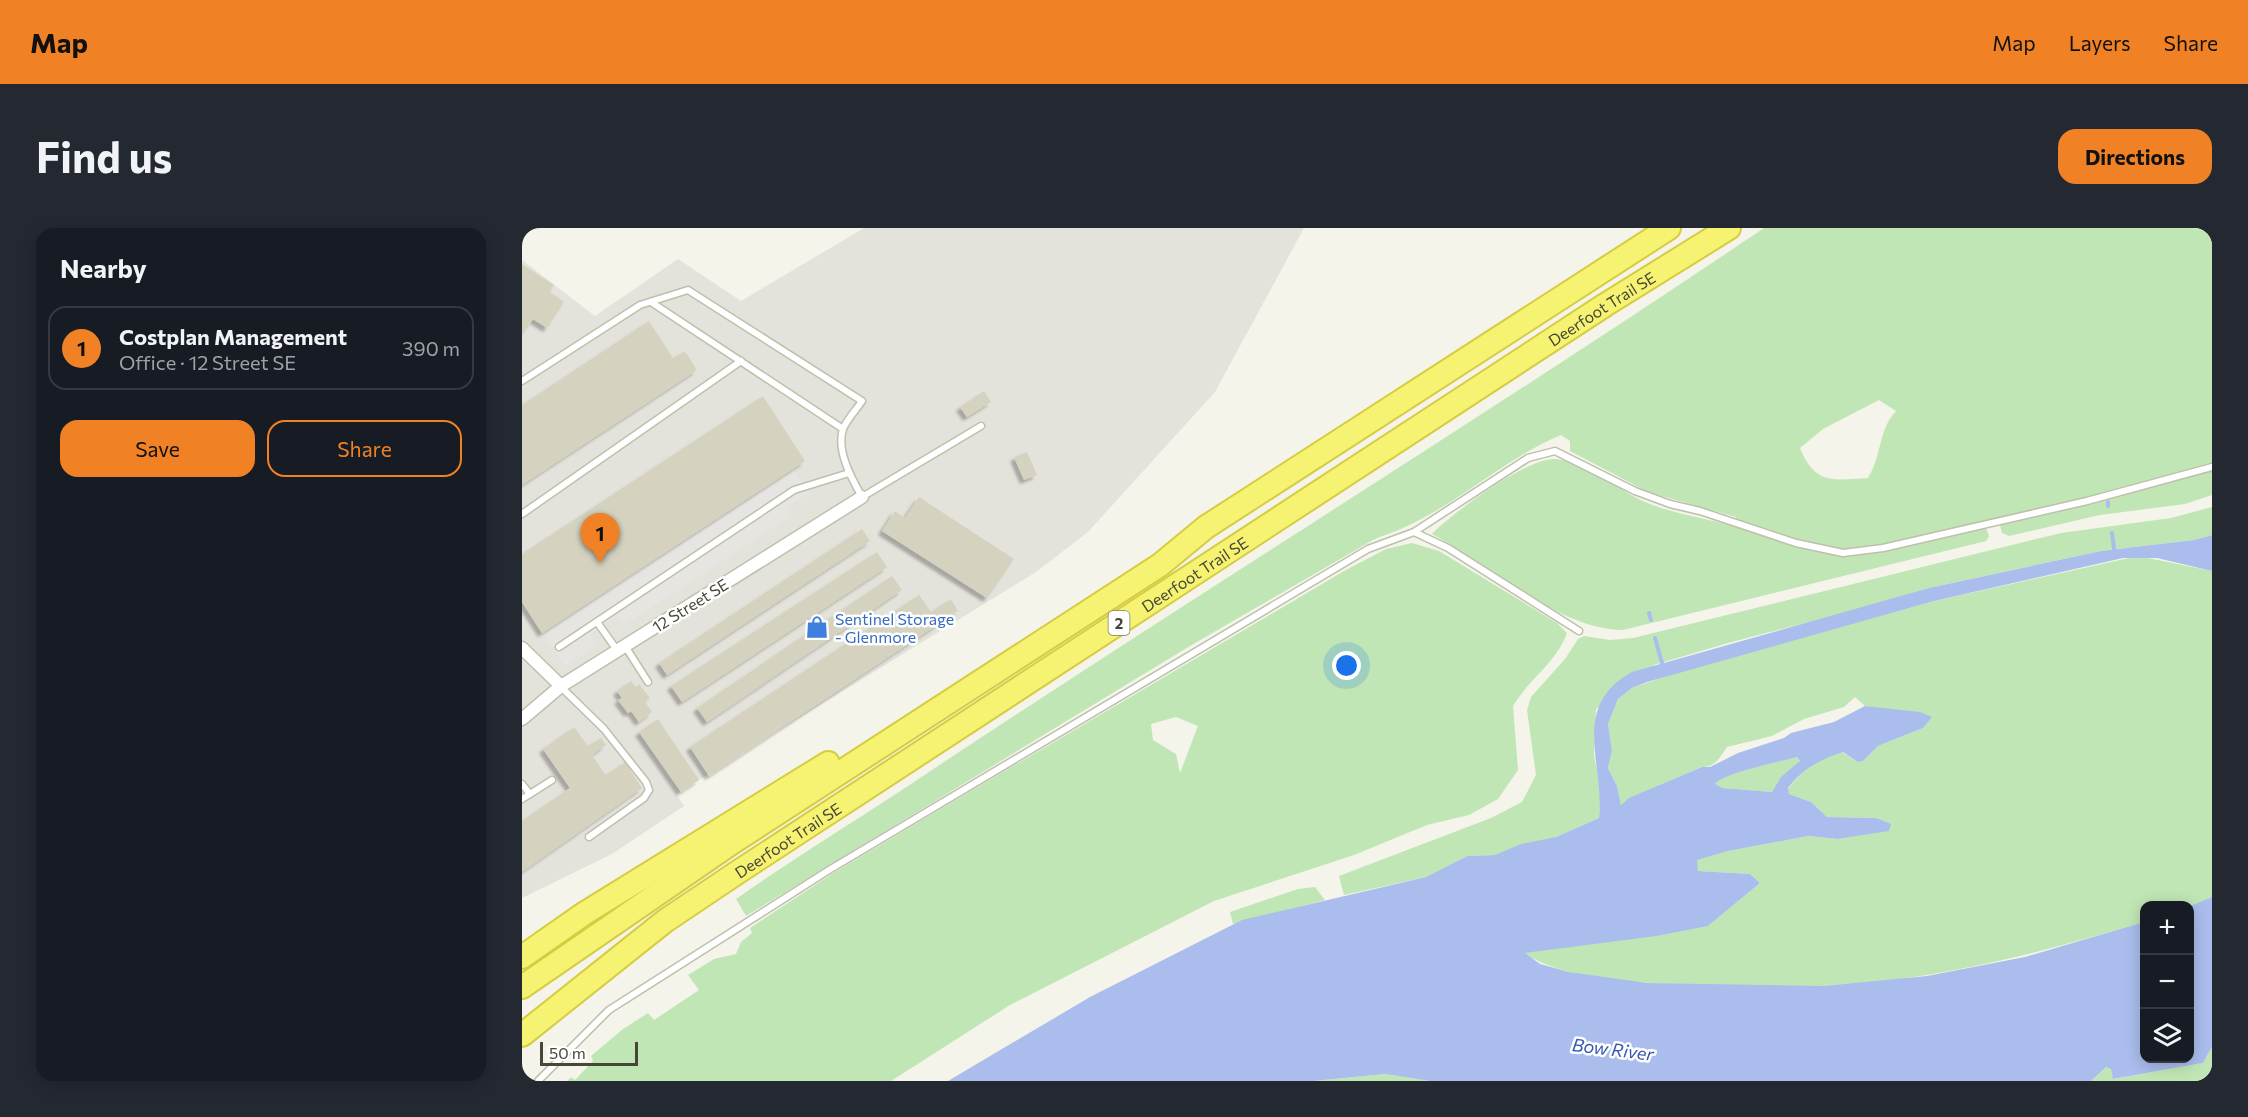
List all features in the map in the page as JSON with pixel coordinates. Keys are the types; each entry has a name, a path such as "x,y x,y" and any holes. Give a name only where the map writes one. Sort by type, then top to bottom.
{"highway":[{"name":"Deerfoot Trail SE","path":"522,987 733,842 1160,565 1206,527 1669,228"},
{"name":"Deerfoot Trail SE","path":"522,1035 665,921 738,872 1605,305 1729,228"},
{"path":"522,957 655,868 1206,527"}],"street":[{"name":"12 Street SE","path":"522,719 561,686 862,497"},
{"path":"522,648 561,686"}],"lane":[{"path":"522,381 640,305 688,290 862,401 843,429 843,452 849,473 862,497 981,426"},
{"path":"651,302 843,429"},
{"path":"522,514 741,361"},
{"path":"538,1081 609,1010 829,870 1368,549 1414,532 1528,458 1555,452 1635,491 1670,504 1700,511 1796,543 1844,553 1883,548 2087,501 2212,467"},
{"path":"559,647 794,490 849,473"},
{"path":"1414,532 1448,548 1579,631"},
{"path":"597,622 648,682"},
{"path":"561,686 604,729 646,782 649,790 644,798 589,837"},
{"path":"522,799 552,780"},
{"path":"522,784 530,794"}],"shaded area":[{"path":"864,228 1304,228 1215,392 1088,532 1036,572 676,794 684,806 612,854 522,898 522,260 595,316 678,259 741,301"},
{"path":"794,471 809,493 786,507 791,516 623,626 616,617 590,635 597,645 565,666 544,635"}],"green space":[{"path":"1764,228 2212,228 2212,495 2185,504 2100,515 2009,536 2002,533 2000,525 1986,528 1989,536 1986,541 1623,630 1599,627 1550,608 1432,534 1490,488 1527,467 1555,459 1590,470 1634,497 1655,506 1733,526 1736,517 1648,492 1570,451 1570,441 1561,435 1520,456 1424,518 1373,540 1190,646 746,916 736,899 760,882","holes":["1879,400 1896,411 1886,426 1876,461 1868,478 1826,478 1812,469 1800,448 1823,429"]},
{"path":"2212,507 2212,535 2194,540 2101,551 1929,588 1654,665 1596,709 1594,755 1601,790 1599,818 1556,837 1495,855 1467,856 1426,877 1344,895 1339,876 1491,818 1522,802 1536,775 1527,710 1531,697 1565,659 1578,639 1584,636 1610,640 1633,638 2061,533 2171,518"},
{"path":"1412,543 1439,551 1557,623 1567,633 1556,653 1513,706 1518,770 1498,799 1469,815 1427,825 1354,855 1214,901 1010,1005 891,1081 567,1081 571,1077 575,1080 593,1061 591,1056 623,1029 648,1013 654,1020 699,990 688,975 714,959 736,954 741,942 752,933 750,928 835,872 1344,571 1386,549","holes":["1176,717 1198,726 1180,773 1176,754 1153,740 1151,724"]},
{"path":"2138,556 2212,571 2212,897 2194,904 2194,901 2140,901 2140,923 1986,964 1865,983 1771,987 1622,981 1559,969 1524,953 1708,926 1760,883 1750,874 1698,871 1696,860 1727,851 1809,836 1837,839 1876,818 1827,817 1811,802 1789,794 1788,789 1812,766 1826,758 1842,752 1858,762 1863,761 1878,746 1923,728 1902,711 1865,706 1855,697 1844,707 1804,719 1772,736 1727,747 1717,761 1711,765 1660,785 1621,805 1617,786 1608,768 1612,751 1608,724 1618,699 1632,688 1681,671 1934,601"},
{"path":"1797,757 1800,761 1772,792 1721,788 1715,784 1740,772"},
{"path":"1315,887 1325,900 1233,924 1230,912 1298,889"},
{"path":"2212,1047 2212,1081 2091,1081 2106,1067 2111,1069 2114,1079 2203,1063"},
{"path":"1385,1074 1430,1081 1314,1081"}],"water":[{"name":"Bow River","path":"2212,535 2212,571 2157,558 2123,558 1934,601 1632,688 1618,699 1608,724 1612,751 1608,768 1617,786 1621,805 1629,798 1702,767 1710,767 1738,753 1784,738 1791,733 1834,722 1865,706 1920,712 1932,717 1923,728 1878,746 1863,761 1858,762 1843,752 1826,758 1806,770 1788,788 1789,794 1811,802 1827,817 1876,818 1891,824 1889,831 1837,839 1809,836 1728,851 1697,860 1698,871 1750,874 1760,883 1708,926 1656,936 1525,953 1540,964 1569,972 1647,983 1824,986 1927,976 2025,957 2140,923 2140,1063 2194,1063 2194,904 2212,897 2212,1047 2203,1063 2113,1079 2111,1069 2106,1067 2091,1081 1430,1081 1385,1074 1314,1081 948,1081 1090,997 1242,920 1426,877 1467,856 1495,855 1521,844 1556,837 1599,818 1600,797 1594,737 1595,719 1601,702 1613,686 1632,672 1929,588 2101,551 2194,540","holes":["1797,757 1800,761 1781,777 1772,792 1722,788 1715,784 1729,776 1753,768"]}],"building":[{"path":"522,264 554,285 550,292 564,302 547,328 533,319 522,335"},
{"path":"649,321 673,358 685,351 697,370 522,485 522,405"},
{"path":"984,391 991,402 967,417 960,407"},
{"path":"763,396 805,461 542,633 522,602 522,554"},
{"path":"1027,452 1037,475 1024,480 1014,457"},
{"path":"919,497 1014,559 987,598 882,531 895,511 905,518"},
{"path":"862,529 870,541 667,675 659,663"},
{"path":"877,552 887,567 682,702 671,686"},
{"path":"892,576 902,590 707,722 697,708"},
{"path":"919,595 931,612 951,599 958,611 709,776 690,747"},
{"path":"631,681 636,687 639,684 650,698 645,702 652,712 639,722 631,711 628,713 618,700 622,698 617,691"},
{"path":"658,719 699,780 681,792 639,732"},
{"path":"574,727 588,746 601,738 606,745 592,755 606,775 625,762 642,788 522,872 522,821 570,788 543,749"}],"waterway":[{"path":"2112,533 2114,549"},
{"path":"1649,613 1651,620"},
{"path":"1655,638 1662,663"}],"place":[{"name":"Costplan Management","path":"600,563"},
{"name":"Sentinel Storage - Glenmore","path":"817,627"}]}
